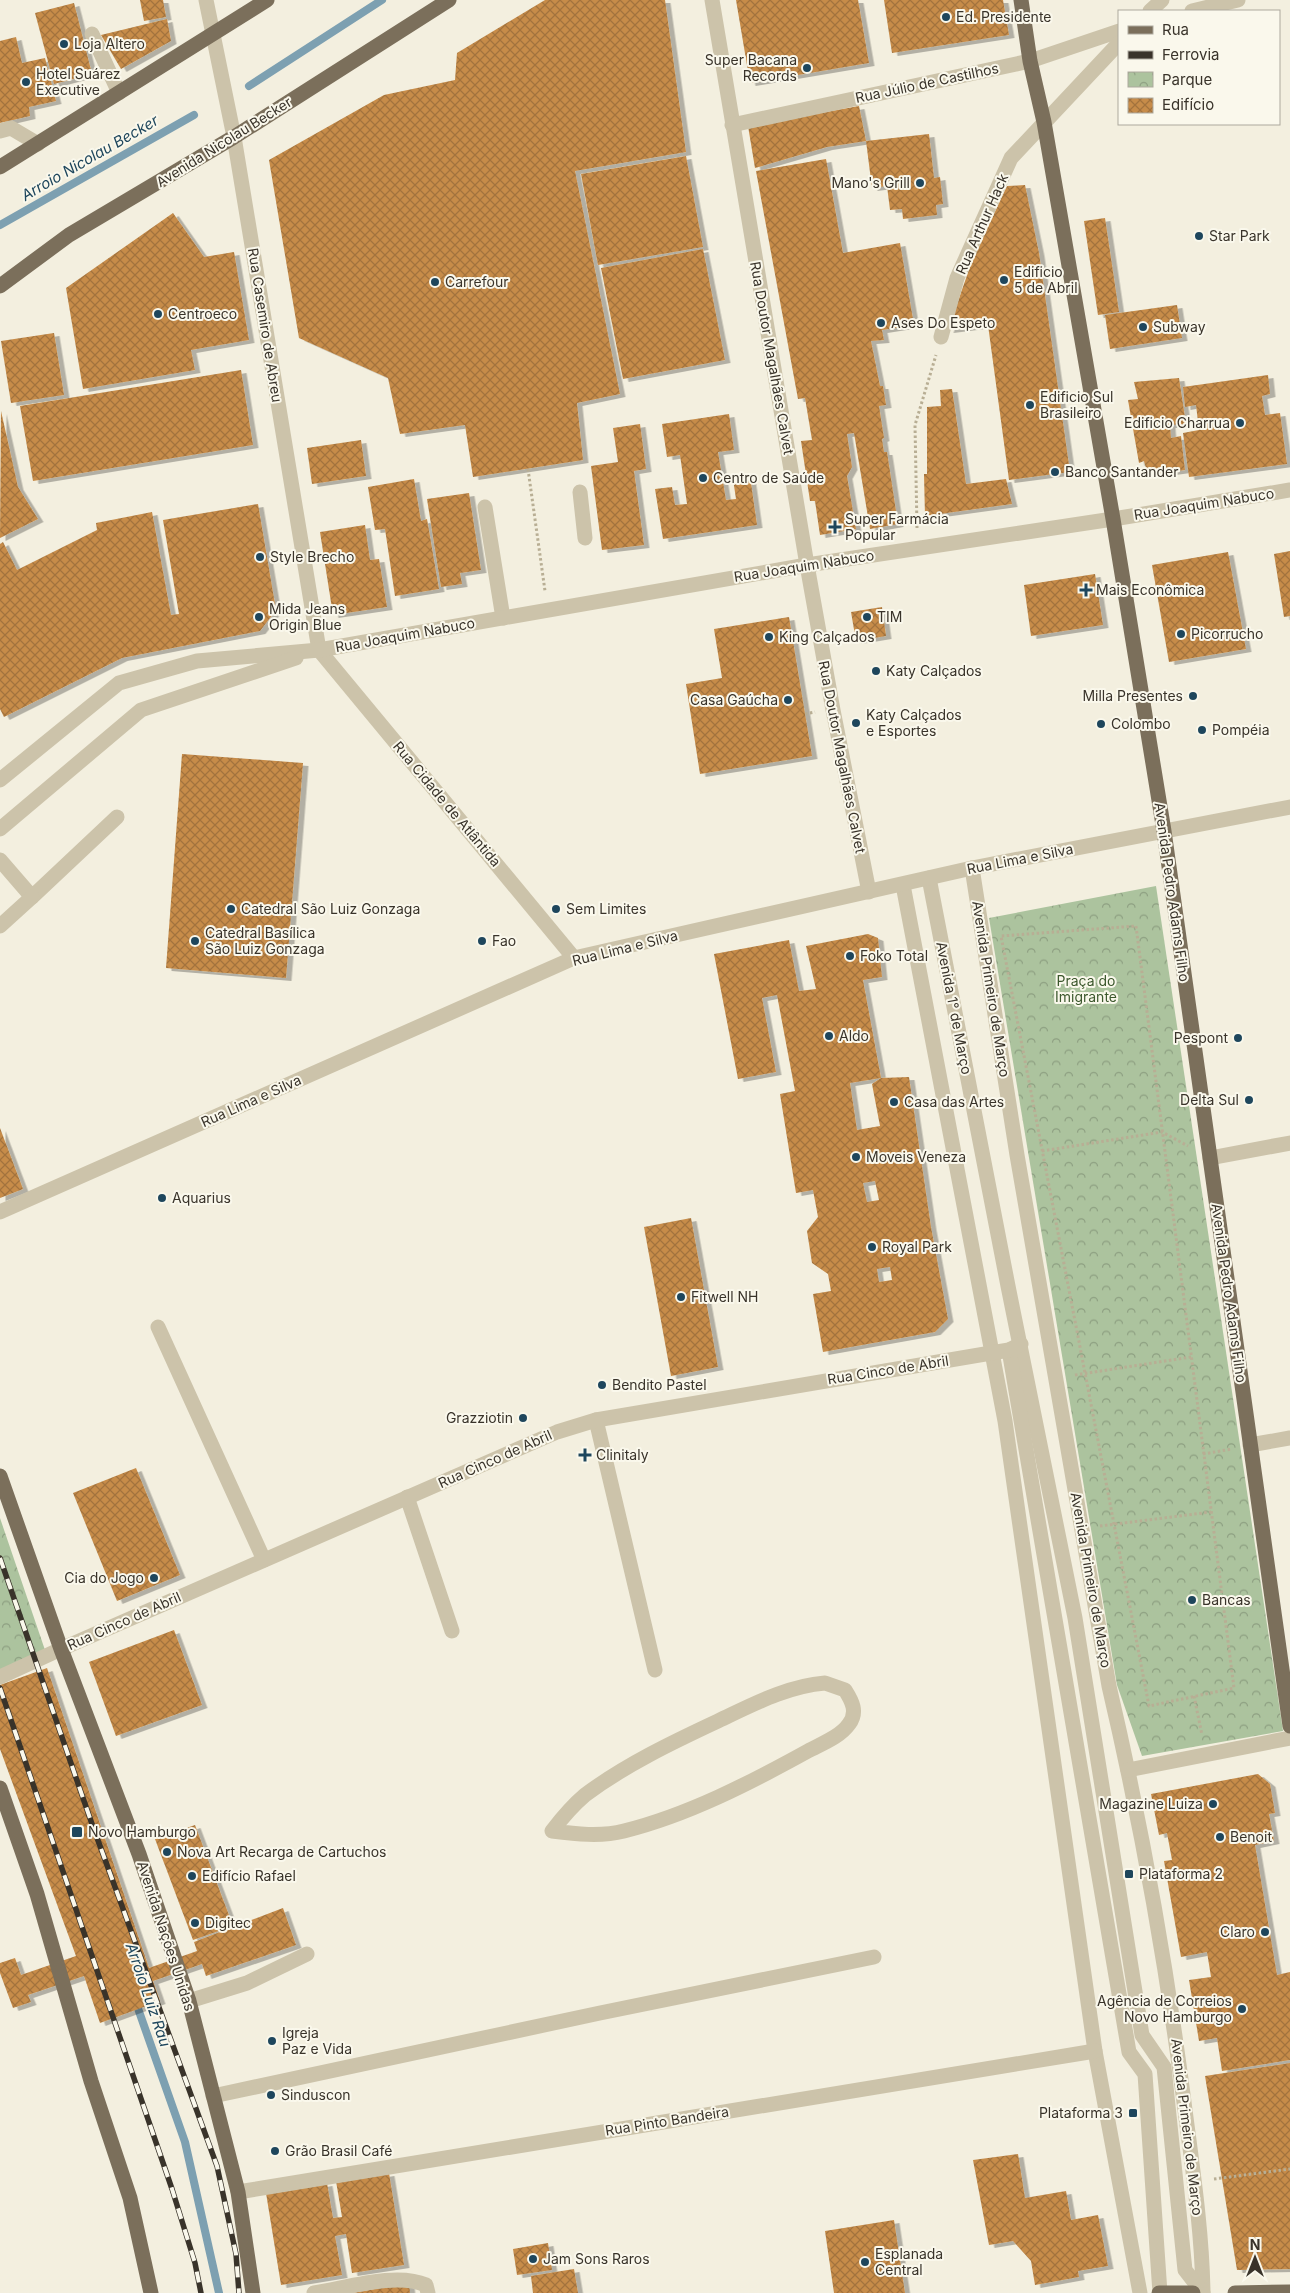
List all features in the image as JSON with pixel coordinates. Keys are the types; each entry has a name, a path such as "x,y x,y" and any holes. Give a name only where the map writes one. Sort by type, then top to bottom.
{"main road":[{"path":"0,168 267,0"},
{"name":"Avenida Nicolau Becker","path":"0,286 69,235 234,137 449,0"},
{"name":"Avenida Pedro Adams Filho","path":"1021,0 1030,61 1044,122 1113,519 1164,831 1290,1726"},
{"name":"Avenida Nações Unidas","path":"0,1476 61,1649 139,1854 188,2001 238,2192 253,2293"},
{"path":"0,1788 37,1894 91,2081 130,2198 151,2293"},
{"path":"1235,2293 1290,2292"},
{"path":"1160,2293 1193,2293"}],"street":[{"name":"Rua Casemiro de Abreu","path":"206,0 234,137 319,650"},
{"name":"Rua Doutor Magalhães Calvet","path":"712,0 834,720 869,892"},
{"path":"1151,10 1162,0"},
{"path":"1196,10 1238,0"},
{"name":"Rua Júlio de Castilhos","path":"732,125 1030,61 1118,31"},
{"path":"92,34 119,93"},
{"name":"Rua Arthur Hack","path":"941,337 957,278 1011,158 1118,44"},
{"path":"0,131 12,128 38,144"},
{"name":"Rua Joaquim Nabuco","path":"0,780 119,683 197,660 319,650 807,564 1113,519 1290,490"},
{"path":"580,492 585,538"},
{"path":"485,507 503,618"},
{"name":"Rua Joaquim Nabuco","path":"0,828 141,710 319,650"},
{"name":"Rua Cidade de Atlântida","path":"319,650 574,958"},
{"name":"Rua Lima e Silva","path":"0,1212 574,958 904,885 972,868 1290,808"},
{"path":"0,926 117,817"},
{"path":"0,860 32,897"},
{"name":"Avenida Primeiro de Março","path":"972,868 1017,1155 1103,1653 1128,1770 1175,2033 1202,2244 1203,2293"},
{"name":"Avenida 1° de Março","path":"929,878 1008,1286 1015,1347"},
{"path":"904,885 1005,1421 1096,2051 1140,2293"},
{"path":"1210,1158 1290,1143"},
{"path":"158,1327 264,1560"},
{"path":"1015,1347 1075,1618 1142,2035 1164,2067 1185,2270 1203,2293"},
{"path":"1015,1347 1129,2052 1145,2074 1160,2293"},
{"name":"Rua Cinco de Abril","path":"0,1677 557,1432 596,1420 991,1353 1015,1347"},
{"path":"596,1420 655,1670"},
{"path":"1250,1446 1290,1438"},
{"path":"407,1497 452,1631"},
{"path":"1075,1618 1103,1653"},
{"path":"825,1683 845,1690 853,1702 854,1715 836,1736 769,1772 683,1812 622,1832 584,1835 552,1832 568,1810 618,1773 688,1736 753,1705 789,1690 825,1683"},
{"path":"1128,1770 1290,1738"},
{"path":"188,2001 247,1983 307,1954"},
{"path":"213,2096 600,2013 874,1957"},
{"name":"Rua Pinto Bandeira","path":"238,2192 1096,2051"},
{"path":"314,2293 390,2280 414,2280 426,2285 428,2293"}],"path":[{"path":"922,547 916,520 915,425 941,337"},
{"path":"528,468 548,609"},
{"path":"1136,926 1234,1688 1149,1706 1043,1151 1002,936 1136,926"},
{"path":"1043,1151 1162,1132"},
{"path":"1085,1374 1191,1357"},
{"path":"1203,1454 1250,1446"},
{"path":"1082,1529 1211,1512"},
{"path":"1194,1696 1206,1755"},
{"path":"1194,2182 1290,2168"}],"green space":[{"name":"Praça do Imigrante","path":"1156,886 1283,1731 1142,1756 1117,1685 989,918"},
{"path":"0,1518 46,1653 0,1674"}],"building":[{"path":"140,0 163,0 166,17 144,21"},
{"path":"545,0 665,0 686,152 575,171 620,394 577,403 583,460 473,477 465,425 400,434 388,378 299,338 269,160 384,95 455,80 457,53"},
{"path":"736,0 858,0 869,63 750,83"},
{"name":"Ed. Presidente","path":"884,0 1003,0 1009,35 892,53"},
{"name":"Loja Altero","path":"74,3 92,74 54,84 35,13"},
{"path":"167,19 171,41 121,69 101,35"},
{"name":"Hotel Suárez Executive","path":"16,37 22,63 45,58 56,101 29,107 30,116 0,123 0,41"},
{"path":"859,106 866,141 827,147 755,168 748,126"},
{"path":"929,134 934,178 940,177 943,204 936,205 937,215 903,219 902,209 890,210 887,186 872,188 866,141"},
{"path":"686,156 703,247 598,265 581,174"},
{"path":"826,159 843,253 900,243 914,325 882,330 884,340 871,341 880,386 883,386 886,405 879,406 884,438 882,439 884,452 887,452 898,524 870,529 854,433 847,434 852,467 847,476 856,529 820,535 815,501 810,501 801,441 812,440 805,398 798,399 756,171"},
{"path":"1025,185 1039,253 1070,472 1009,480 988,325 948,330 972,261 1007,186"},
{"name":"Centroeco","path":"173,213 204,257 234,252 249,340 191,350 195,370 83,389 66,288"},
{"path":"1105,218 1119,312 1098,315 1084,221"},
{"path":"703,249 725,360 623,379 601,268"},
{"name":"Subway","path":"1177,305 1182,338 1110,349 1105,315"},
{"path":"54,333 64,395 11,403 1,341"},
{"path":"241,370 253,445 33,481 20,406"},
{"name":"Edificio Charrua","path":"1268,375 1270,394 1262,396 1265,415 1280,413 1287,464 1189,477 1183,433 1199,430 1196,405 1185,407 1183,387"},
{"path":"1179,378 1186,424 1170,425 1171,438 1181,436 1185,470 1148,475 1144,461 1139,463 1128,400 1138,399 1134,382"},
{"path":"952,389 966,484 1006,479 1012,504 925,516 924,474 927,474 927,407 941,406 940,390"},
{"path":"1,411 18,487 38,519 0,538"},
{"name":"Centro de Saúde","path":"729,414 734,450 718,452 726,500 736,499 733,479 750,476 757,525 663,539 655,489 672,487 675,505 687,504 680,455 667,457 662,424"},
{"path":"640,424 646,469 634,471 644,545 602,550 591,466 618,462 613,428"},
{"path":"361,440 366,476 312,484 307,448"},
{"path":"414,479 421,521 427,519 439,589 395,596 385,529 375,530 368,487"},
{"path":"469,493 481,570 460,573 462,584 441,587 427,499"},
{"path":"258,504 276,610 260,631 122,658 4,717 0,709 0,544 3,542 17,570 97,530 96,523 152,512 171,615 179,614 163,520"},
{"path":"365,525 370,560 379,559 387,607 333,615 320,532"},
{"path":"1290,551 1290,616 1284,617 1274,554"},
{"path":"1228,552 1246,649 1169,662 1152,565"},
{"path":"1095,574 1103,625 1031,636 1024,585"},
{"path":"882,607 886,636 856,641 851,612"},
{"path":"789,617 812,756 700,774 686,684 722,678 714,629"},
{"name":"Catedral São Luiz Gonzaga","path":"182,754 303,763 286,978 166,968"},
{"path":"868,934 878,938 882,977 863,980 881,1078 909,1077 931,1227 948,1319 935,1332 823,1352 813,1294 831,1291 828,1274 812,1263 807,1231 818,1217 813,1190 796,1193 780,1094 795,1091 777,995 762,998 776,1072 738,1079 714,954 789,940 799,991 816,989 806,946","holes":["881,1078 872,1084 880,1126 857,1130 850,1083","875,1181 879,1200 867,1202 863,1183","890,1267 892,1280 879,1282 877,1269"]},
{"path":"0,1128 23,1189 0,1198"},
{"name":"Fitwell NH","path":"691,1218 718,1367 671,1376 644,1227"},
{"path":"136,1468 180,1575 117,1601 73,1493"},
{"path":"174,1630 202,1705 116,1736 89,1662"},
{"path":"47,1668 149,1968 197,1951 194,1942 283,1908 296,1945 206,1976 202,1964 153,1981 160,2001 100,2023 84,1976 28,1995 31,2002 13,2008 0,1973 0,1963 15,1958 21,1975 76,1956 0,1749 0,1685"},
{"path":"1258,1774 1270,1784 1275,1813 1269,1814 1274,1841 1255,1845 1277,1975 1290,1972 1290,2060 1222,2071 1217,2038 1199,2041 1189,1980 1211,1977 1207,1952 1181,1957 1164,1861 1172,1860 1167,1833 1159,1835 1151,1794"},
{"name":"Edifício Rafael","path":"195,1825 233,1926 193,1940 155,1839"},
{"path":"1290,2063 1290,2269 1237,2270 1205,2076"},
{"path":"1018,2154 1025,2198 1066,2191 1071,2220 1098,2215 1108,2266 1078,2271 1079,2277 1035,2285 1031,2261 1013,2241 989,2245 973,2160"},
{"path":"389,2173 404,2265 352,2273 346,2234 335,2236 342,2275 281,2285 266,2193 327,2183 333,2218 342,2217 336,2181"},
{"name":"Esplanada Central","path":"894,2220 905,2293 834,2293 825,2231"},
{"name":"Jam Sons Raros","path":"548,2243 552,2270 517,2275 513,2249"},
{"path":"574,2269 578,2293 533,2293 531,2276"},
{"path":"409,2283 410,2293 352,2293"}],"waterway":[{"name":"Arroio Nicolau Becker","path":"249,86 382,0"},
{"name":"Arroio Nicolau Becker","path":"0,225 194,115"},
{"name":"Arroio Luiz Rau","path":"135,2000 185,2142 219,2293"}],"railway":[{"path":"0,1558 92,1824 217,2166 236,2254 239,2293"},
{"path":"0,1688 172,2189 195,2263 201,2293"}],"place":[{"name":"Ed. Presidente","path":"946,17"},
{"name":"Loja Altero","path":"64,44"},
{"name":"Super Bacana Records","path":"807,68"},
{"name":"Hotel Suárez Executive","path":"26,82"},
{"name":"Mano's Grill","path":"920,183"},
{"name":"Star Park","path":"1199,236"},
{"name":"Edificio 5 de Abril","path":"1004,280"},
{"name":"Carrefour","path":"435,282"},
{"name":"Centroeco","path":"158,314"},
{"name":"Ases Do Espeto","path":"881,323"},
{"name":"Subway","path":"1143,327"},
{"name":"Edificio Sul Brasileiro","path":"1030,405"},
{"name":"Edificio Charrua","path":"1240,423"},
{"name":"Banco Santander","path":"1055,472"},
{"name":"Centro de Saúde","path":"703,478"},
{"name":"Super Farmácia Popular","path":"835,527"},
{"name":"Style Brecho","path":"260,557"},
{"name":"Mais Econômica","path":"1086,590"},
{"name":"Mida Jeans Origin Blue","path":"259,617"},
{"name":"TIM","path":"867,617"},
{"name":"Picorrucho","path":"1181,634"},
{"name":"King Calçados","path":"769,637"},
{"name":"Katy Calçados","path":"876,671"},
{"name":"Milla Presentes","path":"1193,696"},
{"name":"Casa Gaúcha","path":"788,700"},
{"name":"Katy Calçados e Esportes","path":"856,723"},
{"name":"Colombo","path":"1101,724"},
{"name":"Pompéia","path":"1202,730"},
{"name":"Catedral São Luiz Gonzaga","path":"231,909"},
{"name":"Sem Limites","path":"556,909"},
{"name":"Catedral Basílica São Luiz Gonzaga","path":"195,941"},
{"name":"Fao","path":"482,941"},
{"name":"Foko Total","path":"850,956"},
{"name":"Aldo","path":"829,1036"},
{"name":"Pespont","path":"1238,1038"},
{"name":"Delta Sul","path":"1249,1100"},
{"name":"Casa das Artes","path":"894,1102"},
{"name":"Moveis Veneza","path":"856,1157"},
{"name":"Aquarius","path":"162,1198"},
{"name":"Royal Park","path":"872,1247"},
{"name":"Fitwell NH","path":"681,1297"},
{"name":"Bendito Pastel","path":"602,1385"},
{"name":"Grazziotin","path":"523,1418"},
{"name":"Clinitaly","path":"585,1455"},
{"name":"Cia do Jogo","path":"154,1578"},
{"name":"Bancas","path":"1192,1600"},
{"name":"Magazine Luiza","path":"1213,1804"},
{"name":"Novo Hamburgo","path":"77,1832"},
{"name":"Benoit","path":"1220,1837"},
{"name":"Nova Art Recarga de Cartuchos","path":"167,1852"},
{"name":"Plataforma 2","path":"1129,1874"},
{"name":"Edifício Rafael","path":"192,1876"},
{"name":"Digitec","path":"195,1923"},
{"name":"Claro","path":"1265,1932"},
{"name":"Agência de Correios Novo Hamburgo","path":"1242,2009"},
{"name":"Igreja Paz e Vida","path":"272,2041"},
{"name":"Sinduscon","path":"271,2095"},
{"name":"Plataforma 3","path":"1133,2113"},
{"name":"Grão Brasil Café","path":"275,2151"},
{"name":"Jam Sons Raros","path":"533,2259"},
{"name":"Esplanada Central","path":"865,2262"}]}
